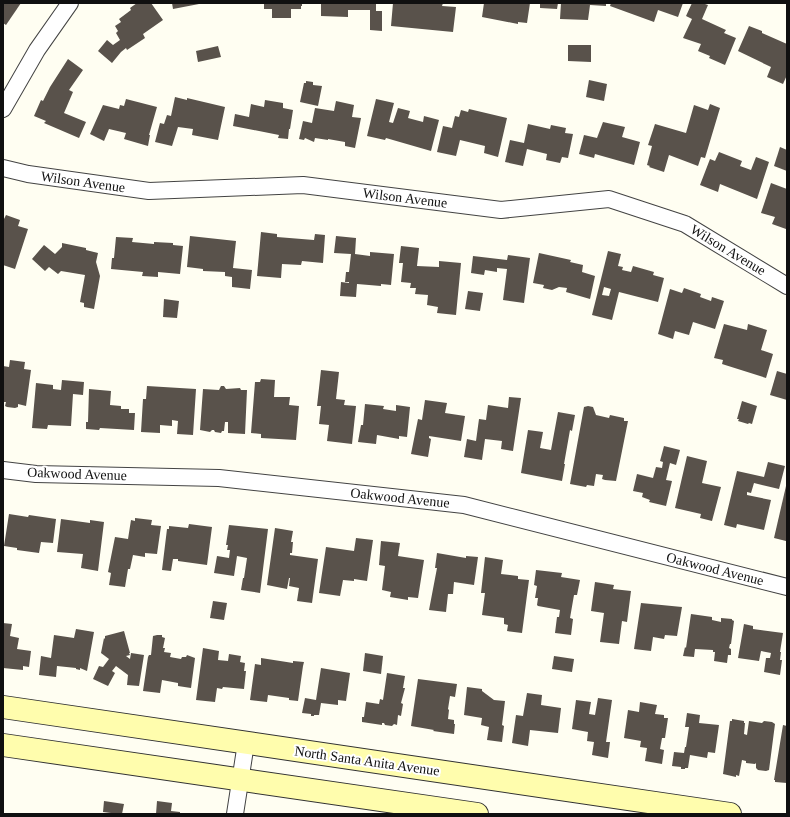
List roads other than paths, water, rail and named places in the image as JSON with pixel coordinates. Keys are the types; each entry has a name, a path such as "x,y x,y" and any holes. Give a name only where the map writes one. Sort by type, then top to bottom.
{"street":[{"path":"3,109 37,50 70,3"},
{"name":"Wilson Avenue","path":"3,168 28,174 149,191 303,185 501,210 610,199 686,224 787,286"},
{"name":"Oakwood Avenue","path":"3,470 36,474 219,478 464,505 787,587"},
{"name":"North Santa Anita Avenue","path":"3,708 730,814"},
{"path":"235,814 246,743"},
{"path":"3,746 477,814"}]}
